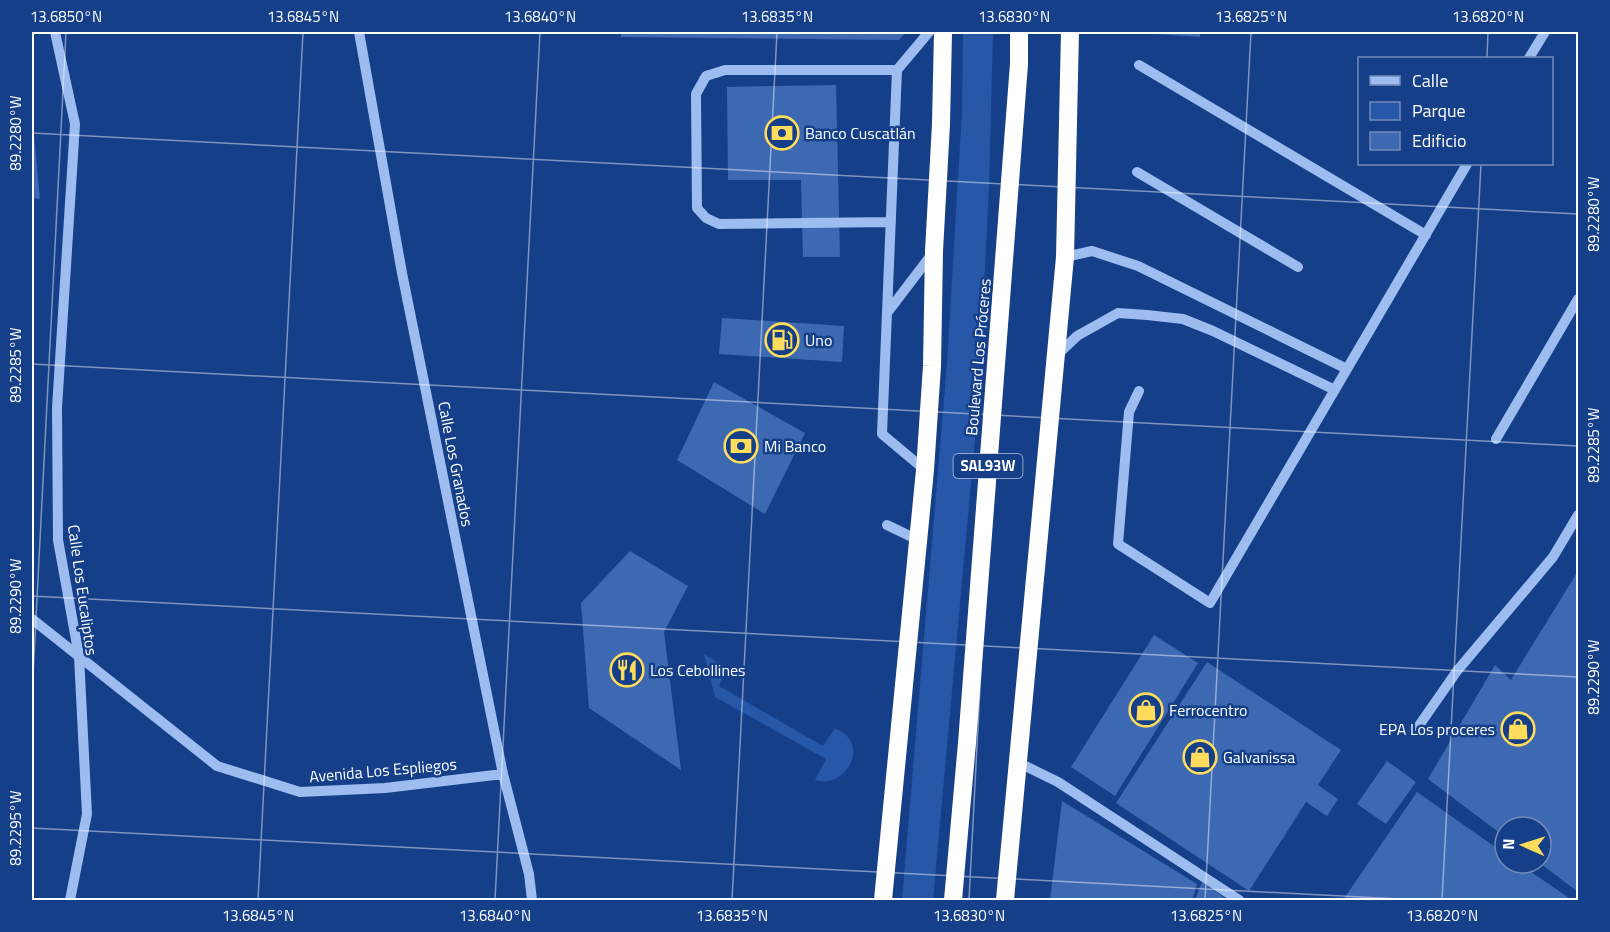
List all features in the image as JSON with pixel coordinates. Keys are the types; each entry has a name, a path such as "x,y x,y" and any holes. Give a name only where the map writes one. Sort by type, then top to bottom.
{"highway":[{"path":"879,900 925,470 932,366 943,32"},
{"name":"Boulevard Los Próceres","path":"953,900 1006,257 1019,32"},
{"path":"1005,900 1065,257 1070,32"}],"street":[{"name":"Calle Los Eucaliptos","path":"55,32 75,124 57,408 58,540 79,656 87,814 69,900"},
{"name":"Calle Los Granados","path":"359,32 405,285 503,774 529,874 532,900"},
{"path":"925,470 882,434 897,70 929,32"},
{"path":"1530,57 1545,32"},
{"path":"1139,65 1426,235"},
{"path":"891,222 719,224 706,218 697,208 696,94 706,76 725,70 897,70"},
{"path":"1139,392 1129,412 1118,544 1210,603 1466,165"},
{"path":"1137,172 1298,267"},
{"path":"888,312 934,251"},
{"path":"1065,257 1092,251 1138,266 1347,369"},
{"path":"1496,439 1578,299"},
{"path":"1057,355 1077,336 1118,314 1183,319 1214,331 1335,390"},
{"path":"1418,727 1457,671 1553,557 1578,515"},
{"path":"887,525 918,540"},
{"name":"Avenida Los Espliegos","path":"32,619 217,766 300,792 385,788 503,774"},
{"path":"1017,762 1058,782 1239,900"}],"green space":[{"path":"963,32 993,32 989,188 978,406 933,900 902,900 947,363 962,112"},
{"path":"704,654 727,668 719,686 823,746 835,728 847,736 851,742 853,756 842,775 829,781 815,780 826,759 715,697"}],"building":[{"path":"621,32 906,32 899,40 621,37"},
{"path":"1157,32 1200,32 1200,37 1157,34"},
{"name":"Banco Cuscatlán","path":"836,85 840,257 803,257 801,180 728,180 727,87"},
{"path":"32,135 34,135 40,199 32,198"},
{"name":"Uno","path":"722,318 844,326 842,362 719,354"},
{"name":"Mi Banco","path":"714,382 805,433 765,514 677,460"},
{"name":"Los Cebollines","path":"630,551 688,586 664,632 681,770 589,708 581,603"},
{"name":"EPA Los proceres","path":"1578,571 1578,892 1553,873 1553,815 1493,815 1493,828 1428,779 1495,665 1511,680"},
{"path":"1154,635 1198,663 1115,796 1071,767"},
{"path":"1207,662 1341,750 1318,785 1338,799 1327,816 1306,802 1249,891 1116,803"},
{"path":"1387,761 1416,782 1386,824 1357,804"},
{"path":"1417,792 1493,846 1493,875 1536,875 1572,900 1343,900"},
{"path":"1062,801 1197,884 1192,900 1050,900"},
{"path":"1202,882 1228,900 1195,900"}],"place":[{"name":"Banco Cuscatlán","path":"782,133"},
{"name":"Uno","path":"782,340"},
{"name":"Mi Banco","path":"741,446"},
{"name":"Los Cebollines","path":"627,670"},
{"name":"Ferrocentro","path":"1146,710"},
{"name":"EPA Los proceres","path":"1518,729"},
{"name":"Galvanissa","path":"1200,757"}]}
